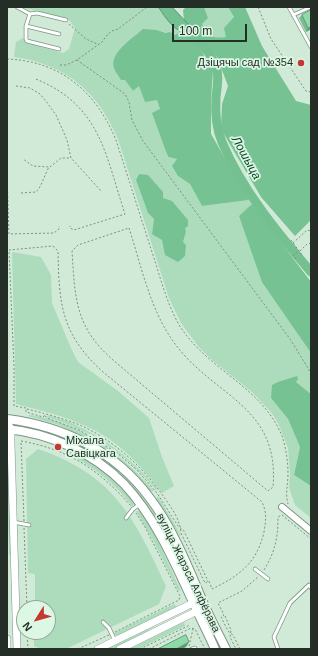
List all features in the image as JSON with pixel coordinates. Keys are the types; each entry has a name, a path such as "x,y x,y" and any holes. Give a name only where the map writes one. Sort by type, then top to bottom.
{"main road":[{"name":"вуліца Жарэса Алфёрава","path":"8,425 39,424 74,436 110,458 130,475 150,498 162,517 185,561 226,649"},
{"name":"вуліца Жарэса Алфёрава","path":"8,425 57,441 82,453 105,467 123,484 140,504 164,542 215,649"}],"street":[{"path":"8,425 17,649"},
{"path":"285,506 311,531"},
{"path":"98,649 193,603 203,602"},
{"path":"120,649 197,611 203,602"},
{"path":"7,639 7,649"}],"lane":[{"path":"17,7 30,14 37,13 66,20"},
{"path":"289,7 311,47"},
{"path":"293,15 311,7"},
{"path":"30,14 26,26 25,37 28,41 59,49"},
{"path":"26,26 59,34"},
{"path":"126,518 133,509 140,504"},
{"path":"13,522 29,525"},
{"path":"255,569 268,579"},
{"path":"278,649 274,637 290,603 309,585 311,588"},
{"path":"103,622 109,628 115,640"}],"path":[{"path":"60,65 66,66 78,60 102,42 108,34 118,29 147,7"},
{"path":"258,7 272,39 306,91 311,92"},
{"path":"66,20 86,39 98,44"},
{"path":"7,59 24,60 58,72 74,82 88,94 100,108 109,123 116,140 167,298 179,324 190,340 203,354 261,403 276,424 282,436 288,461 285,506"},
{"path":"78,60 125,94 129,102 132,120 143,141 290,339 311,373"},
{"path":"36,79 51,85 65,94 88,116 102,145 125,214 74,230 70,228 70,226"},
{"path":"16,86 30,88 40,94 46,101 56,116 67,140 71,158 102,192"},
{"path":"21,193 36,192 41,187 45,174 50,167 61,158 71,158"},
{"path":"23,159 33,166 50,167"},
{"path":"7,176 9,234 54,232 59,229 59,226"},
{"path":"129,228 153,303 172,341 193,365 250,413 263,431 271,452 274,474 273,487 268,491 108,356 96,344 85,325 75,294 72,251 78,245 129,228"},
{"path":"293,243 308,230 311,231"},
{"path":"291,240 302,255"},
{"path":"296,259 293,256 306,244 311,243"},
{"path":"14,406 14,366 9,250 53,246 58,251 59,283 62,308 71,332 85,354 103,372 262,502 266,513 264,530 259,548 252,561 234,578 212,589 184,530 181,528 157,493 137,470"},
{"path":"21,440 53,449 78,460 98,473 117,490 133,509 145,527 180,596 178,600 112,634 78,649"},
{"path":"236,649 230,637 231,630 218,603 242,591 261,573 269,562 276,543 278,517 282,515 311,539"},
{"path":"180,524 182,533 205,583 208,581"},
{"path":"224,615 221,617 240,649"},
{"path":"140,649 190,625"},
{"path":"149,649 191,628 193,629"},
{"path":"188,649 193,629"},
{"path":"193,629 195,629 205,649"}],"shaded area":[{"path":"21,7 158,7 170,24 179,31 174,35 157,30 125,80 133,91 139,86 157,100 160,109 167,157 177,159 178,176 190,184 202,206 249,200 252,204 239,217 299,335 311,353 311,394 296,382 271,398 288,419 300,447 294,475 311,486 311,518 295,505 289,487 290,474 288,448 278,423 271,412 253,393 211,359 198,346 181,323 169,298 118,139 101,107 78,83 64,74 49,66 14,57 16,42 23,38 27,43 63,53 69,49 75,28 69,20","holes":["139,174 163,198 186,232 183,242 152,234 154,219 148,213 136,180"]},
{"path":"172,7 190,26 187,31 185,33 176,29 159,8"},
{"path":"186,7 204,7 208,18 202,24 211,36 221,38 226,37 224,28 234,17 228,7 245,7 262,46 296,101 311,105 311,220 295,236 261,197 221,129 222,104 228,86 217,57 184,21 183,10"},
{"path":"204,7 228,7 234,17 227,37 217,38 209,35 202,24 208,18"},
{"path":"143,29 157,30 166,33 170,32 174,35 179,31 185,33 200,49 213,70 211,134 249,200 202,206 190,184 178,176 172,166 177,159 168,157 152,113 160,109 157,100 145,102 139,86 133,91 125,80 121,80 114,68 113,62 118,51"},
{"path":"139,174 148,175 163,192 163,198 172,201 188,220 188,226 185,228 186,232 183,242 186,245 185,256 178,262 165,255 162,240 152,234 154,219 148,213 136,180"},
{"path":"252,204 311,282 311,353 262,282 239,216"},
{"path":"12,252 41,257 51,275 52,303 78,362 118,391 149,418 162,457 174,486 162,493 143,469 127,453 110,439 85,425 44,411 16,404"},
{"path":"297,376 298,379 296,382 311,394 311,486 294,475 300,447 288,419 271,398 272,385"},
{"path":"30,415 48,419 83,432 128,464 154,491 149,491 134,474 112,455 92,441 59,425 28,416"},
{"path":"48,415 72,423 102,439 140,470 158,489 156,490 132,465 107,445 79,429 47,417"},
{"path":"28,428 58,435 78,442 112,465 128,479 153,511 173,546 192,585 167,540 111,467"},
{"path":"38,449 64,460 86,472 118,501 143,539 166,586 159,604 66,649 41,649 34,646 34,640 56,640 56,600 35,600 35,574 28,573 26,459"},
{"path":"70,452 80,456 96,466 111,478 132,500 134,503 133,507 104,477 69,455"},
{"path":"7,472 11,488 13,555 9,555"},
{"path":"158,496 181,535 180,536 156,500"},
{"path":"136,511 140,511 152,530 181,591 178,590 153,540"},
{"path":"174,604 177,607 120,635 115,635 114,633"},
{"path":"184,622 185,626 138,649 129,649"},
{"path":"157,625 119,647 106,649"}],"building":[{"path":"311,10 311,27 308,28 302,15"},
{"path":"186,635 189,642 176,649 158,649"}],"waterway":[{"name":"Лошыца","path":"165,7 209,53 215,64 218,77 216,120 218,131 230,160 250,194 286,242 311,272"}],"place":[{"name":"Дзіцячы сад №354","path":"301,63"},
{"name":"Міхаіла Савіцкага","path":"58,447"}]}
